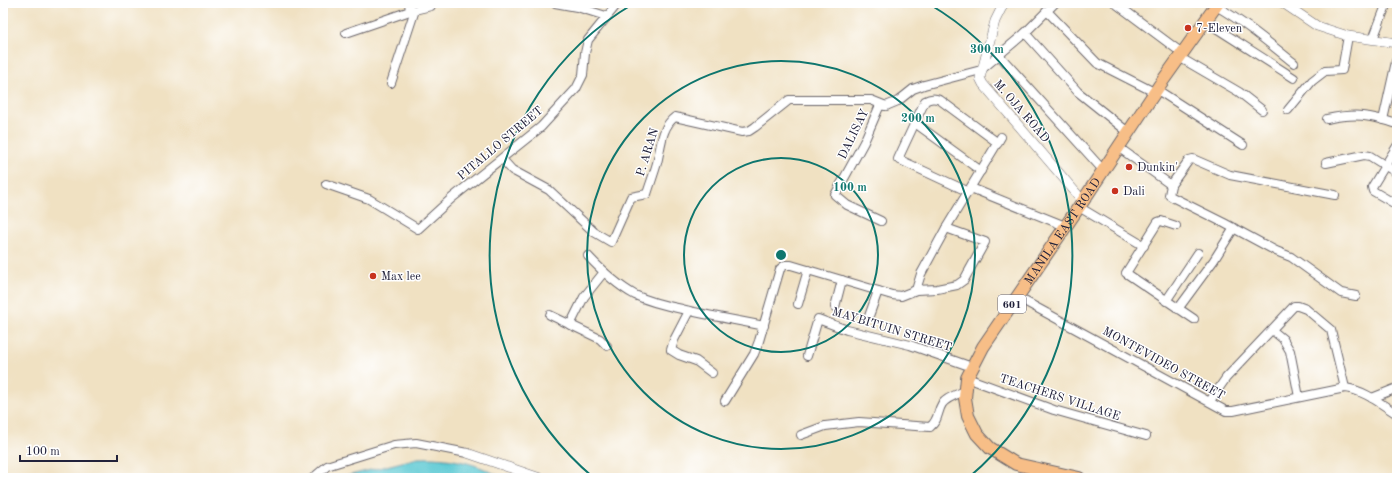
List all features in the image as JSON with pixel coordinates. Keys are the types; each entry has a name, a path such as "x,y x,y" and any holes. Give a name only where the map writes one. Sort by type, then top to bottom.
{"main road":[{"name":"MANILA EAST ROAD","path":"1079,478 1016,464 990,448 977,434 968,416 965,398 967,378 983,347 1081,204 1155,91 1205,21 1214,5"}],"street":[{"path":"346,33 412,8 431,6 432,3"},
{"path":"555,3 577,7 606,16"},
{"name":"PITALLO STREET","path":"326,184 369,199 418,229 452,198 541,127 576,89 583,75 588,40 618,3"},
{"path":"883,105 898,101 909,92 924,85 981,70 1025,33 1055,3"},
{"path":"1115,3 1181,55 1239,92 1262,110"},
{"path":"1283,3 1317,26 1348,36 1397,43"},
{"path":"1373,40 1387,3"},
{"path":"981,70 995,21 1003,4"},
{"path":"1214,5 1256,32 1294,63"},
{"path":"391,83 412,8"},
{"path":"1047,11 1097,63 1155,91 1243,145"},
{"path":"1205,21 1294,78"},
{"path":"1025,33 1078,92 1128,132"},
{"path":"1288,110 1312,80 1324,71 1342,70 1348,36"},
{"path":"1000,55 1103,170"},
{"path":"1383,120 1397,57"},
{"name":"M. OJA ROAD","path":"981,70 980,78 983,84 1081,204"},
{"path":"916,290 921,274 946,228 970,190 1000,140 940,100 935,98 929,99 925,101 898,159 970,190 1065,226"},
{"name":"P. ARAN","path":"502,159 512,170 549,190 594,232 611,242 631,197 647,194 657,162 662,136 671,120 675,117 742,132 755,128 789,100 871,100 883,105"},
{"name":"DALISAY","path":"881,221 847,206 835,195 883,105"},
{"path":"1327,119 1343,115 1360,115 1397,124"},
{"path":"915,123 981,171"},
{"path":"1397,146 1372,187 1374,191 1397,205"},
{"path":"1118,147 1171,185"},
{"path":"1326,163 1364,155 1370,156 1397,173"},
{"path":"1335,194 1230,175 1193,159 1189,160 1171,185 1169,195 1291,258 1341,293 1356,296"},
{"path":"1081,204 1144,246"},
{"path":"1176,226 1162,220 1158,222 1126,273 1194,319"},
{"path":"725,401 754,354 764,326 780,269 785,265 791,265 892,295 901,296 916,290 937,289 957,285 964,280 985,242 946,228"},
{"path":"1178,309 1214,260 1234,228"},
{"path":"1166,301 1198,253"},
{"path":"588,256 604,272 637,295 664,305 764,326"},
{"path":"798,304 808,270"},
{"path":"570,325 584,297 604,272"},
{"path":"835,307 842,280"},
{"path":"869,316 878,292"},
{"name":"MONTEVIDEO STREET","path":"1017,297 1226,411 1233,411 1345,388 1353,389 1372,398 1397,414"},
{"path":"1210,401 1226,378 1294,306 1306,309 1332,330 1345,388"},
{"path":"689,311 670,350 679,355 696,360 712,373"},
{"path":"550,315 600,339 607,346"},
{"name":"MAYBITUIN STREET","path":"807,356 818,319 847,330 910,346 972,367"},
{"path":"1272,330 1283,339 1290,351 1299,397"},
{"name":"TEACHERS VILLAGE","path":"967,378 1054,410 1146,436"},
{"path":"1372,398 1397,388"},
{"path":"801,435 825,426 859,422 930,427 935,423 943,403 953,395 966,392"},
{"path":"313,478 327,466 394,445 416,443 467,453 540,478"}],"water":[{"path":"418,458 440,458 472,464 502,478 339,478"}],"place":[{"name":"7-Eleven","path":"1188,28"},
{"name":"Dunkin'","path":"1129,167"},
{"name":"Dali","path":"1115,191"},
{"name":"Max lee","path":"373,276"}]}
